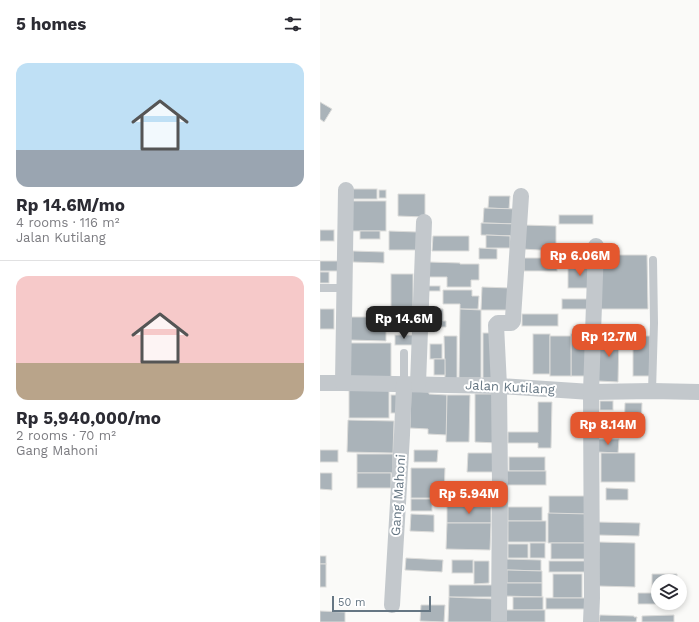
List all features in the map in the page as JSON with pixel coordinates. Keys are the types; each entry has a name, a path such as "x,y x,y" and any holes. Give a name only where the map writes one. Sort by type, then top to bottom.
{"street":[{"path":"343,383 346,190"},
{"path":"499,622 499,386 496,325 498,323 511,323 513,321 521,196"},
{"name":"Gang Mahoni","path":"392,605 402,435 411,384 424,222"},
{"path":"591,622 590,392 596,246"},
{"name":"Jalan Kutilang","path":"320,384 343,383 499,386 590,392 699,392"}],"lane":[{"path":"652,391 654,323 653,260"},
{"path":"320,288 344,288"},
{"path":"404,353 411,384"}],"building":[{"path":"320,102 332,109 324,122 320,119"},
{"path":"352,189 377,189 377,199 352,199"},
{"path":"379,190 386,190 386,198 379,198"},
{"path":"398,194 425,194 425,217 398,216"},
{"path":"489,196 510,196 509,209 488,208"},
{"path":"352,201 386,201 386,231 352,231"},
{"path":"484,208 519,209 519,224 483,223"},
{"path":"559,215 593,215 593,224 559,224"},
{"path":"481,223 519,224 518,236 481,235"},
{"path":"523,225 556,226 556,251 522,249"},
{"path":"320,230 334,230 334,241 320,241"},
{"path":"360,231 380,231 380,239 360,239"},
{"path":"389,231 417,232 417,250 389,250"},
{"path":"486,235 510,236 510,248 486,248"},
{"path":"433,236 469,236 469,251 432,251"},
{"path":"479,248 497,249 497,259 479,259"},
{"path":"353,251 384,252 384,263 353,262"},
{"path":"561,255 590,255 590,265 561,266"},
{"path":"598,255 647,255 648,309 598,309"},
{"path":"524,258 557,258 557,271 524,271"},
{"path":"320,261 342,261 342,271 320,271"},
{"path":"429,262 479,264 479,280 471,280 471,287 447,287 447,277 429,277"},
{"path":"568,266 593,266 593,288 568,288"},
{"path":"320,272 329,272 329,283 320,283"},
{"path":"391,274 413,274 413,331 391,331"},
{"path":"427,286 440,286 440,291 427,291"},
{"path":"482,287 511,288 510,310 481,310"},
{"path":"443,290 472,290 472,296 479,296 478,309 460,309 460,304 443,304"},
{"path":"562,299 593,299 593,309 562,309"},
{"path":"320,309 334,309 334,329 320,329"},
{"path":"426,309 443,309 443,321 446,321 446,327 441,327 441,322 425,322"},
{"path":"460,309 481,310 481,378 459,378"},
{"path":"522,314 558,314 558,326 522,326"},
{"path":"350,317 386,317 386,341 350,340"},
{"path":"483,333 495,333 495,378 483,378"},
{"path":"600,333 619,334 618,382 598,381"},
{"path":"533,334 550,334 550,374 533,374"},
{"path":"571,334 588,334 588,376 571,376"},
{"path":"395,335 413,335 413,345 395,345"},
{"path":"444,336 457,336 457,379 445,379"},
{"path":"550,336 571,336 571,376 550,376"},
{"path":"633,336 650,336 650,376 633,376"},
{"path":"350,343 391,343 391,378 349,378"},
{"path":"430,344 442,344 442,359 430,359"},
{"path":"434,359 445,359 445,375 434,375"},
{"path":"349,390 389,390 389,418 349,418"},
{"path":"411,391 447,395 447,435 428,434 428,429 410,428"},
{"path":"475,394 499,394 498,443 475,442"},
{"path":"391,395 402,395 402,413 391,413"},
{"path":"447,395 470,395 469,442 446,442"},
{"path":"600,401 613,401 613,410 600,410"},
{"path":"538,402 552,402 551,448 538,448 538,443 508,443 508,432 538,432"},
{"path":"625,403 642,403 641,437 624,437"},
{"path":"599,415 620,415 620,436 599,436"},
{"path":"348,420 394,421 393,453 347,452"},
{"path":"598,439 619,439 618,453 598,452"},
{"path":"320,450 338,450 338,462 320,462"},
{"path":"414,450 438,450 437,462 414,462"},
{"path":"468,453 497,453 497,472 467,472"},
{"path":"601,453 635,453 635,482 601,482"},
{"path":"357,454 393,454 393,473 357,473"},
{"path":"509,457 545,457 545,471 509,471"},
{"path":"411,468 445,468 444,498 411,498"},
{"path":"503,471 546,471 546,485 503,485"},
{"path":"320,473 332,473 332,490 320,489"},
{"path":"357,473 391,473 391,488 357,488"},
{"path":"606,488 628,489 628,500 606,500"},
{"path":"452,491 480,492 479,505 451,505"},
{"path":"549,496 588,496 588,514 549,514"},
{"path":"411,499 432,499 432,511 411,511"},
{"path":"480,499 491,499 490,506 479,505"},
{"path":"447,506 491,507 491,523 447,523"},
{"path":"508,507 542,507 542,521 508,521"},
{"path":"548,513 588,514 588,543 548,543"},
{"path":"411,514 434,515 434,532 410,531"},
{"path":"508,521 546,521 546,542 508,542"},
{"path":"597,522 640,523 639,536 597,535"},
{"path":"447,523 491,523 490,550 446,549"},
{"path":"599,542 635,543 635,587 598,586"},
{"path":"530,543 545,543 545,558 530,558"},
{"path":"551,543 588,543 588,559 551,559"},
{"path":"508,544 528,544 528,558 508,558"},
{"path":"320,556 326,556 326,564 320,564"},
{"path":"406,558 443,560 442,572 405,570"},
{"path":"505,559 541,560 541,571 505,570"},
{"path":"452,560 473,560 473,573 452,573"},
{"path":"474,561 489,561 489,583 474,584"},
{"path":"549,561 589,561 589,572 549,572"},
{"path":"320,564 326,564 326,587 320,587"},
{"path":"507,570 542,571 542,583 507,583"},
{"path":"553,574 582,574 582,598 553,598"},
{"path":"504,583 542,583 542,597 504,596"},
{"path":"449,585 493,585 493,597 449,597"},
{"path":"638,593 651,593 651,604 638,604"},
{"path":"449,597 495,599 494,622 448,622"},
{"path":"513,597 543,597 543,610 513,610"},
{"path":"546,598 587,598 587,609 546,609"},
{"path":"421,605 445,605 444,622 420,621"},
{"path":"506,610 545,610 545,622 506,622"},
{"path":"320,611 345,612 345,622 320,622"},
{"path":"600,615 637,617 636,622 599,622"},
{"path":"674,615 674,622 642,622 642,616"}]}
